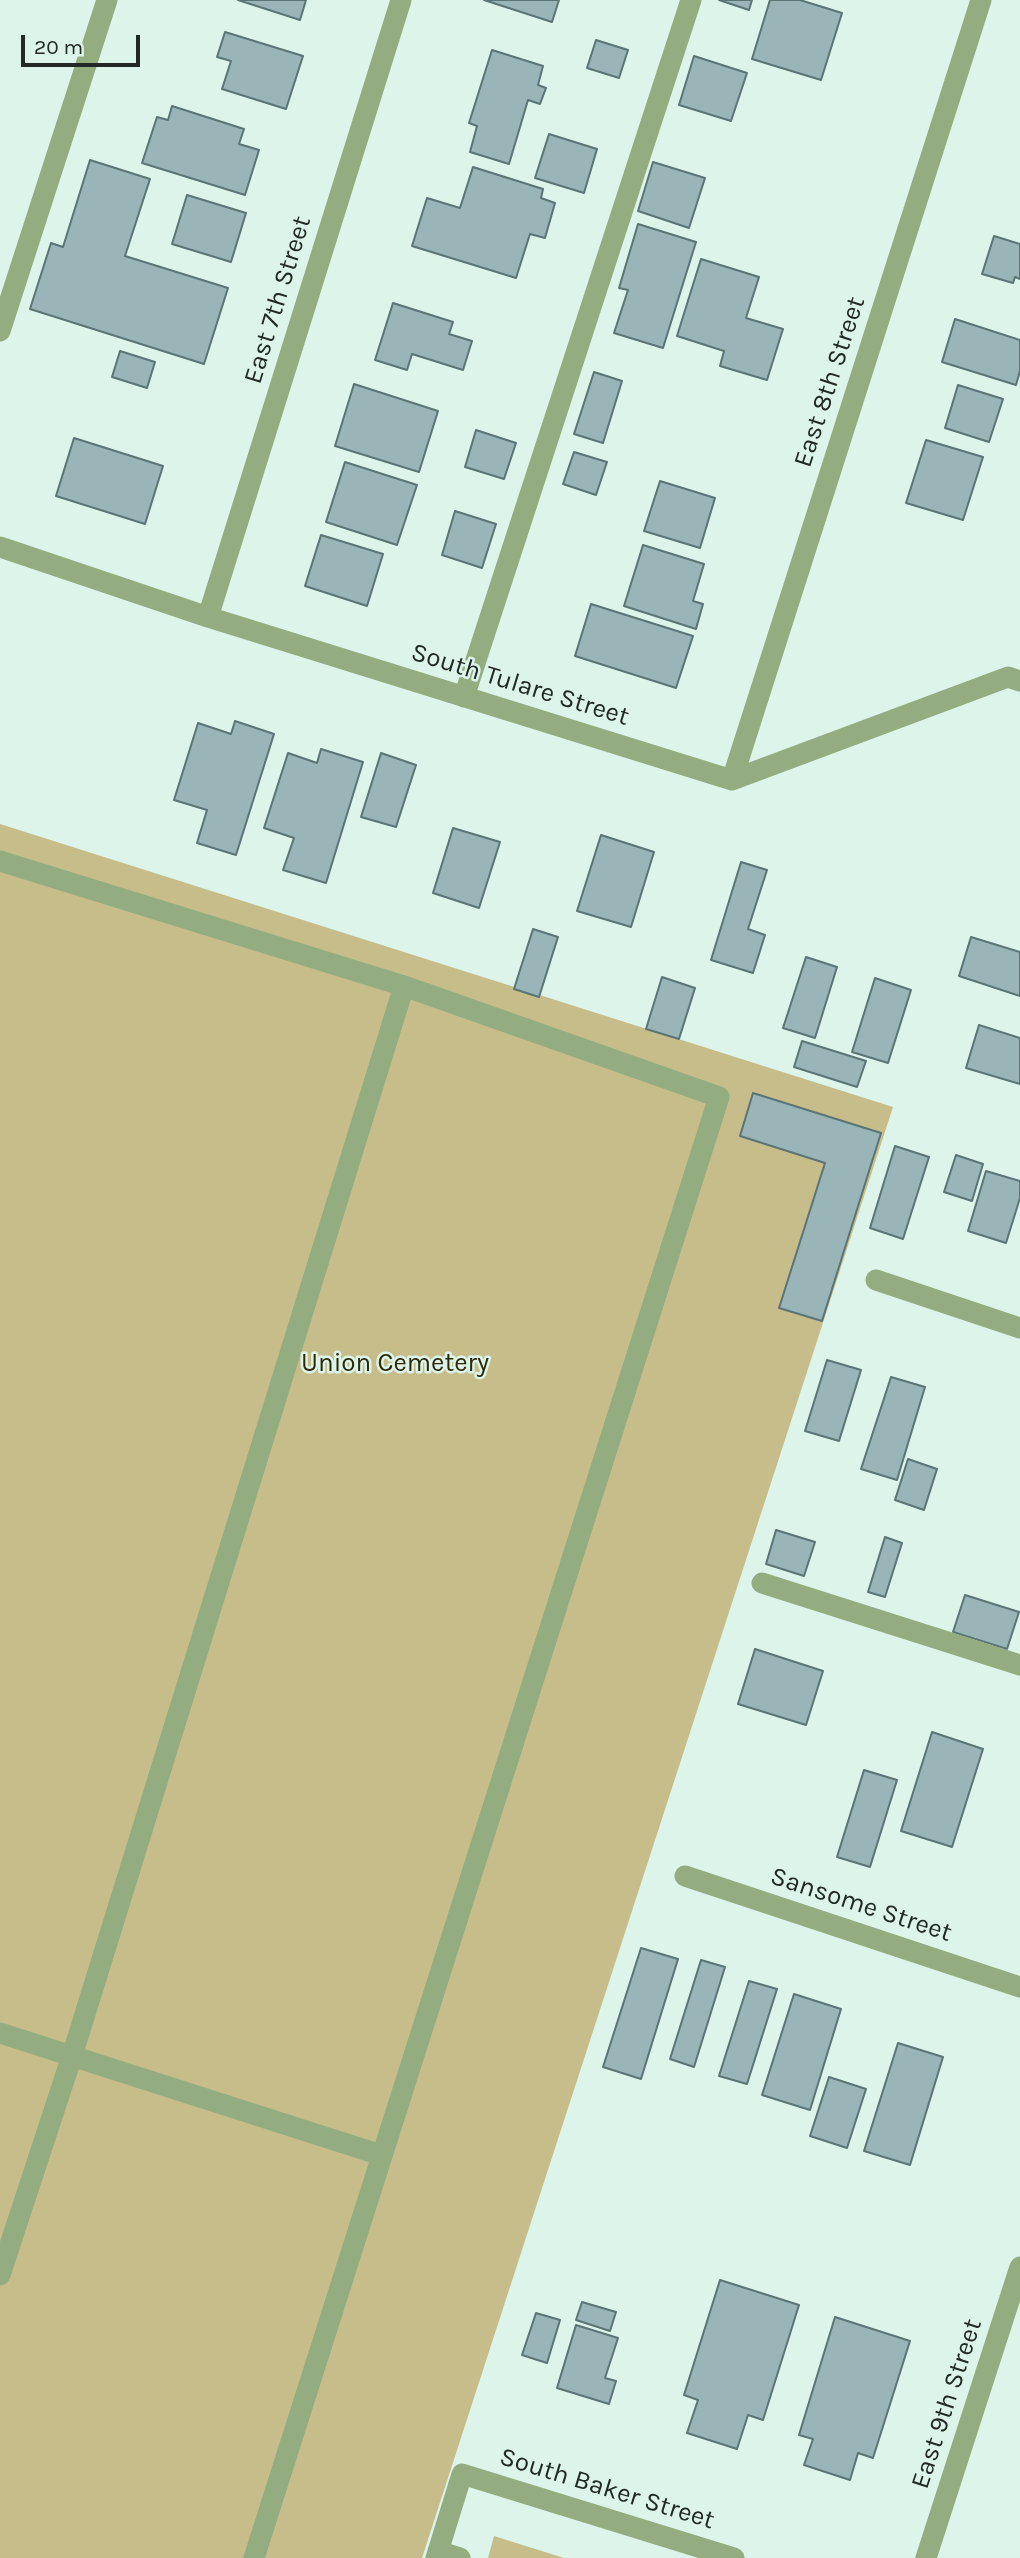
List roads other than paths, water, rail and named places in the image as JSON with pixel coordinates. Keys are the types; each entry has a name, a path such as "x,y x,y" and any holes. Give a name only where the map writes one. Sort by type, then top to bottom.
{"street":[{"path":"0,331 107,0"},
{"name":"East 7th Street","path":"208,617 401,0"},
{"path":"464,697 691,0"},
{"name":"East 8th Street","path":"732,780 981,0"},
{"name":"South Tulare Street","path":"0,547 208,617 732,780"},
{"path":"732,780 1009,677 1020,681"},
{"path":"0,861 404,986 719,1097 254,2558"},
{"path":"0,2275 72,2056 404,986"},
{"path":"876,1280 1020,1328"},
{"path":"762,1583 1020,1665"},
{"name":"Sansome Street","path":"685,1876 1020,1987"},
{"path":"0,2033 381,2155"},
{"name":"East 9th Street","path":"926,2558 1020,2267"},
{"name":"South Baker Street","path":"437,2554 462,2474 734,2558"},
{"path":"437,2554 460,2558"}],"park label":[{"name":"Union Cemetery","path":"395,1364"}]}
